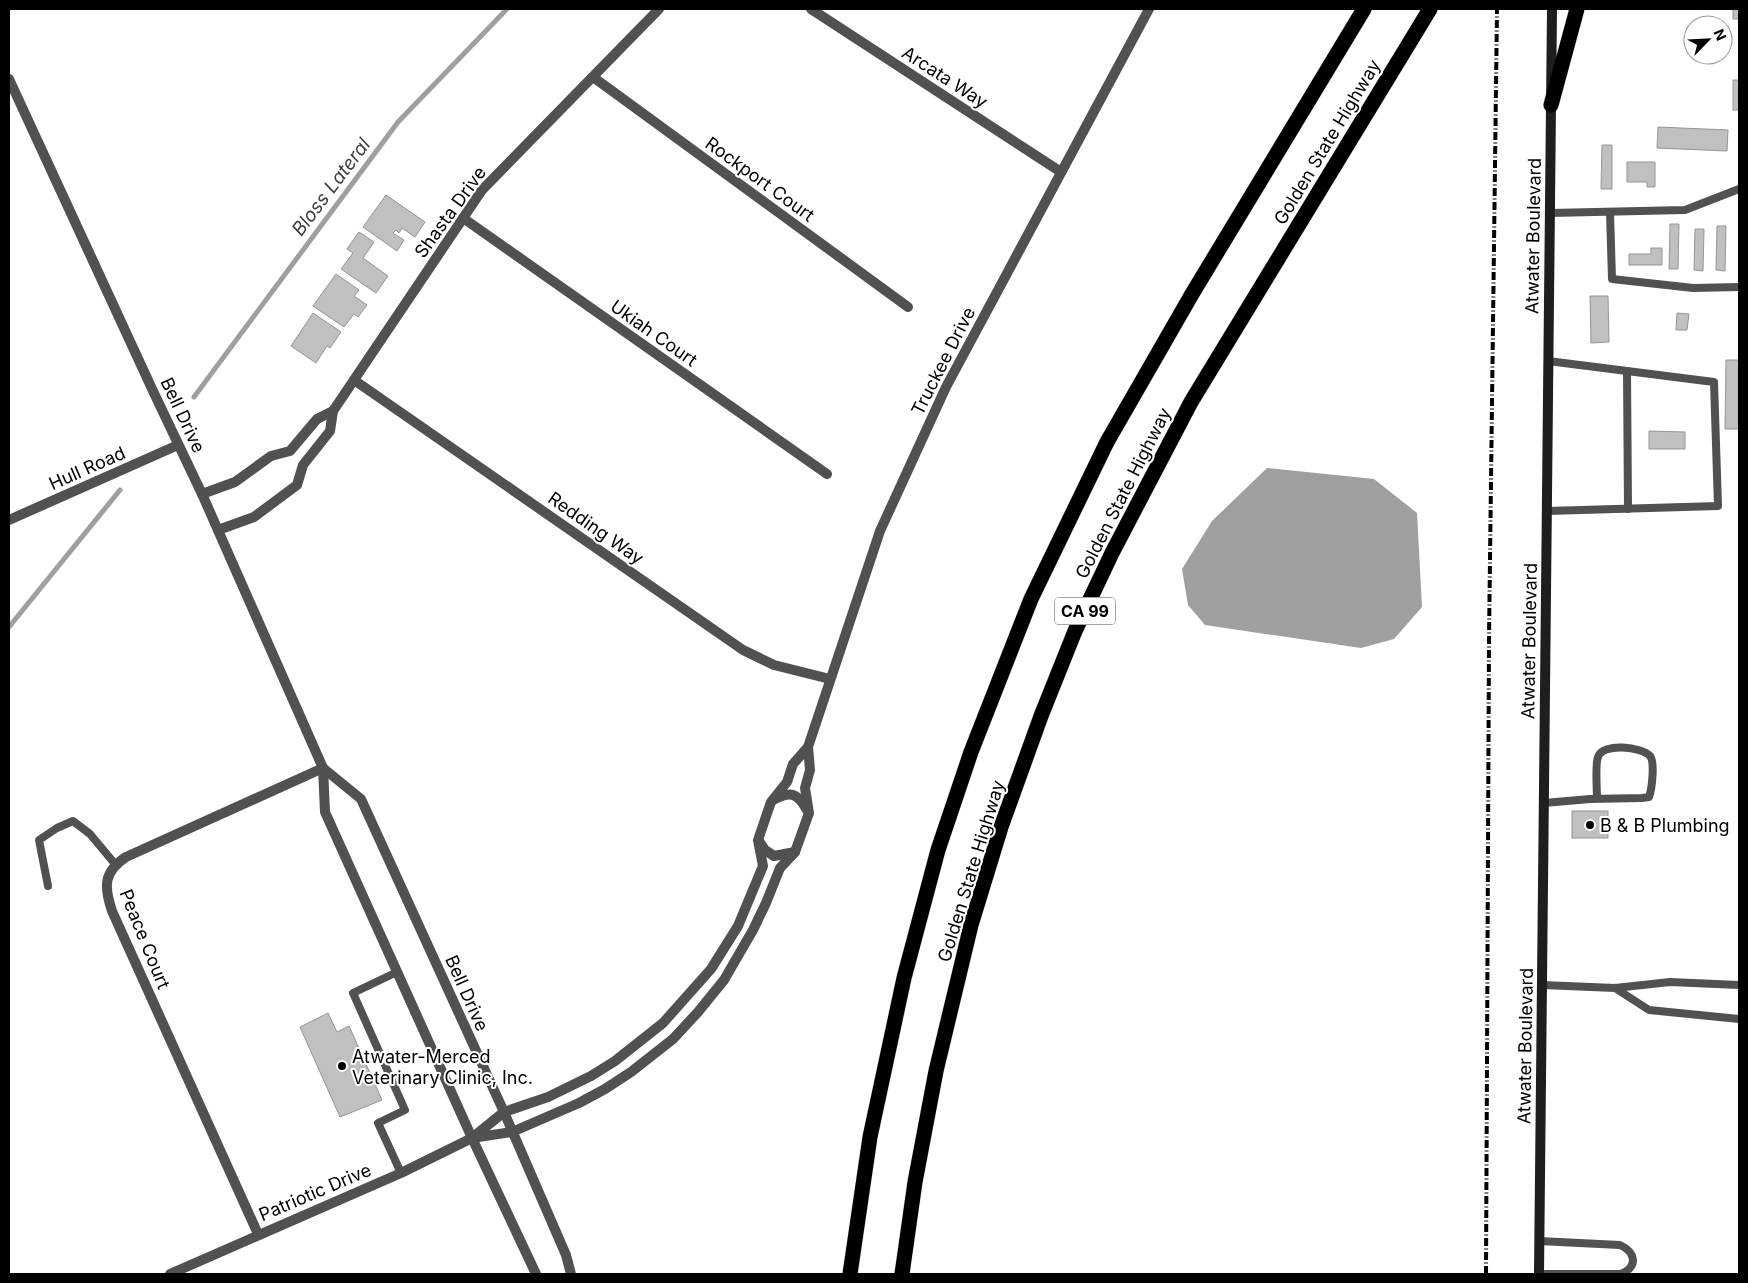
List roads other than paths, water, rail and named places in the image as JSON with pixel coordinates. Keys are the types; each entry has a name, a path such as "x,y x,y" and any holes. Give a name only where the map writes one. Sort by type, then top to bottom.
{"highway":[{"name":"Golden State Highway","path":"850,1274 870,1137 904,978 938,850 971,752 1031,599 1108,442 1192,294 1364,9"},
{"path":"1551,105 1577,9"},
{"name":"Golden State Highway","path":"902,1274 915,1182 936,1071 971,925 1001,827 1041,716 1075,631 1112,553 1191,402 1429,10"}],"main road":[{"name":"Atwater Boulevard","path":"1539,1274 1552,9"}],"street":[{"name":"Shasta Drive","path":"218,530 254,517 297,485 304,465 330,432 333,411 482,190 659,9"},
{"name":"Arcata Way","path":"811,9 1061,172"},
{"name":"Truckee Drive","path":"472,1138 512,1132 579,1103 605,1089 631,1072 673,1039 724,980 758,921 780,868 795,852 809,813 805,788 810,770 808,747 880,531 946,387 1149,9"},
{"name":"Rockport Court","path":"593,77 908,308"},
{"name":"Bell Drive","path":"9,79 202,494 323,768 325,812 472,1138 536,1274"},
{"name":"Ukiah Court","path":"462,218 827,474"},
{"name":"Redding Way","path":"354,380 743,650 774,664 830,679"},
{"name":"Shasta Drive","path":"290,451 317,419 333,411"},
{"name":"Hull Road","path":"9,520 178,445"},
{"path":"202,494 235,482 271,456 290,451 299,454 304,465"},
{"name":"Truckee Drive","path":"472,1138 504,1112 548,1096 591,1076 615,1062 663,1023 711,969 738,926 762,866 758,840 771,802 786,782 793,764 808,747"},
{"name":"Bell Drive","path":"323,768 362,799 504,1112 566,1255 571,1274"},
{"path":"115,864 126,857 323,768"},
{"path":"771,802 784,794 794,795 802,802 809,813"},
{"path":"758,840 774,856 795,852"},
{"name":"Peace Court","path":"115,864 108,877 106,892 112,912 258,1234"},
{"path":"725,947 737,957"},
{"path":"642,1040 652,1056"},
{"name":"Patriotic Drive","path":"170,1274 401,1173 472,1138"}],"lane":[{"path":"1550,214 1685,210 1739,189"},
{"path":"1610,212 1612,280 1694,288 1739,287"},
{"path":"1547,511 1718,506 1714,382 1548,361"},
{"path":"1627,371 1628,508"},
{"path":"1544,803 1649,797 1652,789 1652,760 1650,756 1643,750 1610,747 1603,750 1598,757 1597,799"},
{"path":"48,886 39,840 57,828 74,821 90,834 115,864"},
{"path":"397,972 353,994 405,1110 378,1123 401,1173"},
{"path":"1542,984 1616,988 1670,982 1739,985"},
{"path":"1616,988 1649,1010 1739,1018"},
{"path":"1539,1242 1620,1245 1628,1248 1631,1253 1632,1264 1631,1268 1621,1274 1539,1274"}],"waterway":[{"name":"Bloss Lateral","path":"194,397 398,122 507,9"},
{"name":"Bloss Lateral","path":"9,627 120,490"}],"railway":[{"path":"1486,1274 1489,639 1497,9"}],"place":[{"name":"B & B Plumbing","path":"1590,825"},
{"name":"Atwater-Merced Veterinary Clinic, Inc.","path":"342,1066"}]}
